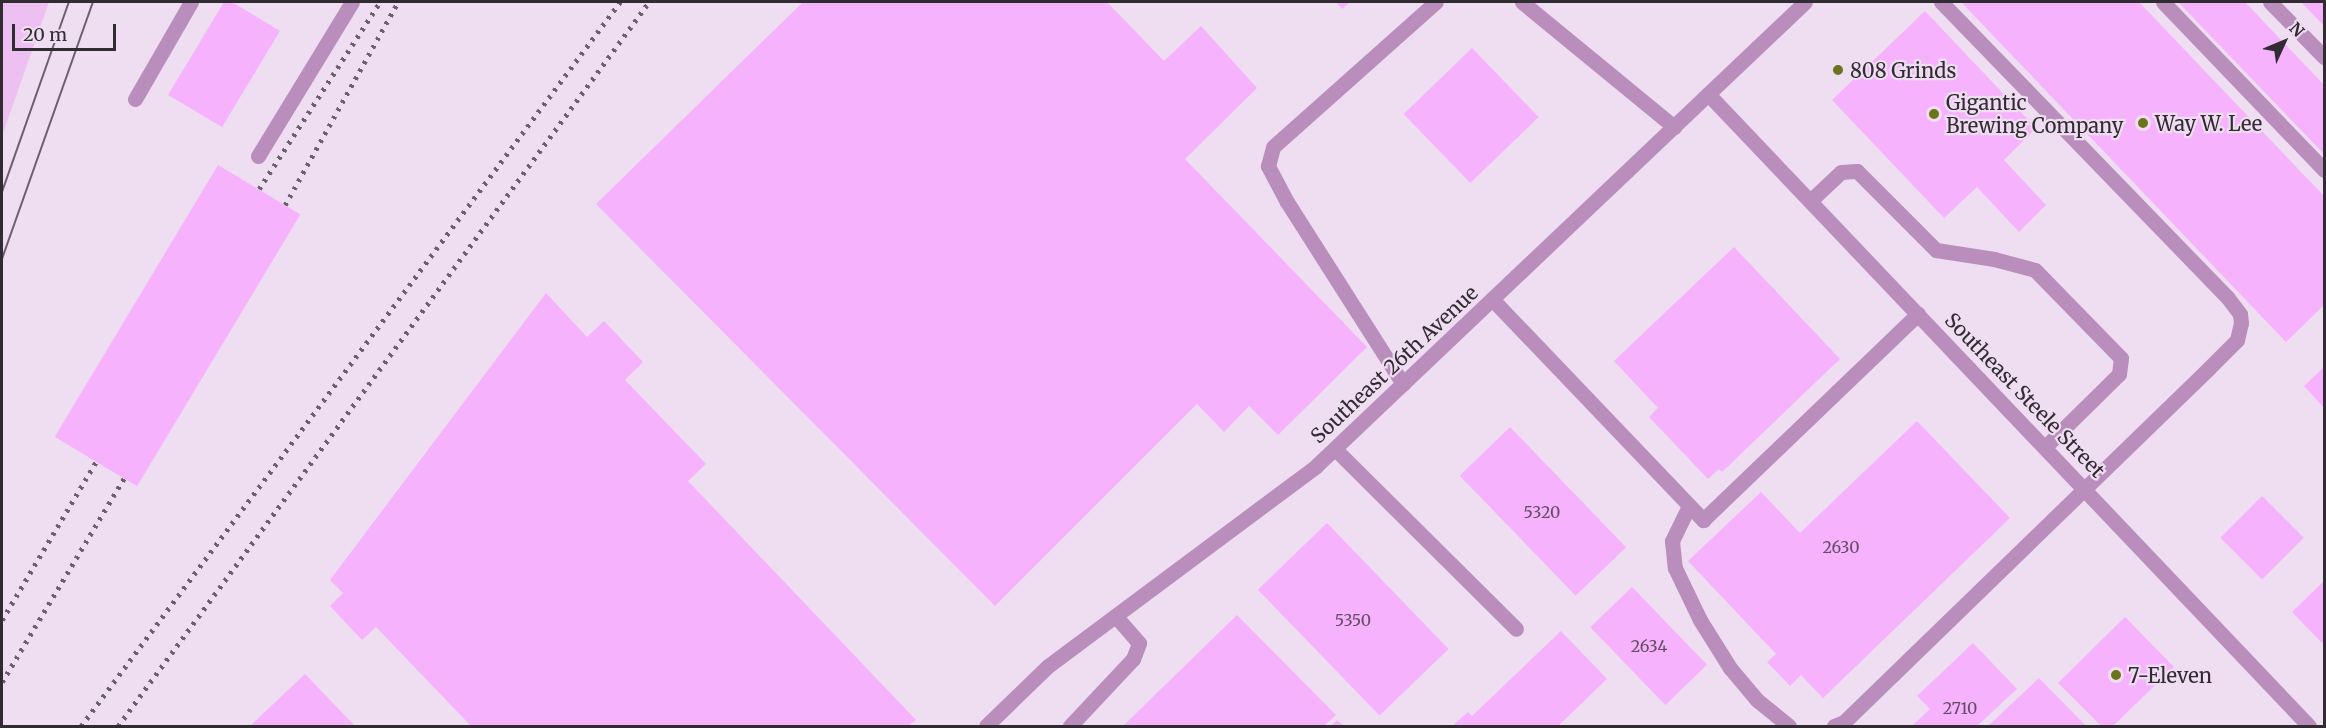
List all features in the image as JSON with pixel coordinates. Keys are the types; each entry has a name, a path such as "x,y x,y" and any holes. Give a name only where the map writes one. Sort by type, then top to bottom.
{"street":[{"path":"135,99 191,2"},
{"path":"258,156 352,2"},
{"path":"1403,384 1268,166 1273,147 1436,2"},
{"path":"1522,2 1674,127"},
{"name":"Southeast 26th Avenue","path":"986,726 1048,666 1284,493 1335,449 1805,2"},
{"path":"1834,726 1844,722 2237,340 2240,314 1941,2"},
{"path":"2163,2 2325,170"},
{"path":"2270,2 2325,57"},
{"name":"Southeast Steele Street","path":"1708,94 2309,726"},
{"path":"1810,201 1841,172 1857,171 1936,250 1994,259 2035,270 2121,358 2119,374 2045,447"},
{"path":"1492,299 1703,520 1918,315"},
{"path":"1335,449 1516,628"},
{"path":"1689,506 1672,541 1675,568 1700,620 1730,668 1757,700 1788,726"},
{"path":"1070,726 1133,659 1139,643 1116,617"}],"shaded area":[{"path":"2,2 49,2 2,136"}],"building":[{"path":"224,2 232,2 280,31 222,127 168,95"},
{"path":"803,2 1107,2 1164,61 1201,26 1257,88 1185,159 1367,347 1278,435 1249,406 1224,432 1197,404 995,606 596,204"},
{"path":"1336,2 1350,2 1342,9"},
{"name":"Way W. Lee","path":"1961,2 2139,2 2324,196 2324,305 2286,342"},
{"path":"2178,2 2245,2 2324,85 2324,154"},
{"path":"2301,2 2324,2 2324,26"},
{"name":"Gigantic Brewing Company","path":"1925,11 2036,128 2004,160 2046,205 2019,232 1977,187 1944,218 1832,100"},
{"path":"1472,48 1539,117 1470,183 1404,114"},
{"path":"218,165 300,214 137,486 55,437"},
{"path":"1734,247 1840,359 1722,472 1719,469 1708,479 1649,417 1658,408 1614,361"},
{"path":"546,293 587,337 604,321 643,362 625,380 706,464 688,481 916,720 908,726 471,726 376,627 362,640 330,606 343,593 330,580"},
{"path":"2324,367 2324,408 2304,386"},
{"path":"1917,421 2010,518 1823,698 1801,675 1790,686 1767,662 1776,654 1688,561 1761,492 1800,533"},
{"path":"1510,427 1626,547 1576,596 1460,476"},
{"path":"2262,496 2304,538 2262,579 2220,538"},
{"path":"1327,523 1449,649 1380,716 1258,590"},
{"path":"2324,581 2324,640 2322,643 2292,612"},
{"path":"1632,587 1707,665 1665,705 1590,627"},
{"path":"1237,615 1336,715 1324,726 1123,726"},
{"name":"7-Eleven","path":"2125,617 2174,667 2113,726 2101,726 2058,683"},
{"path":"1561,631 1607,679 1558,726 1452,726 1468,712 1472,716"},
{"path":"1973,643 2017,689 1977,726 1912,726 1930,709 1917,696"},
{"path":"305,674 355,726 250,726"},
{"path":"2039,678 2086,726 1988,726"},
{"path":"1337,720 1344,726 1331,726"}],"tram line":[{"path":"2,192 69,2"},
{"path":"2,259 93,2"}],"railway":[{"path":"259,189 380,2"},
{"path":"285,205 398,2"},
{"path":"81,726 620,2"},
{"path":"118,726 649,2"},
{"path":"2,620 96,462"},
{"path":"2,682 124,478"}],"place":[{"name":"808 Grinds","path":"1838,70"},
{"name":"Gigantic Brewing Company","path":"1934,114"},
{"name":"Way W. Lee","path":"2143,123"},
{"name":"7-Eleven","path":"2116,675"}]}
